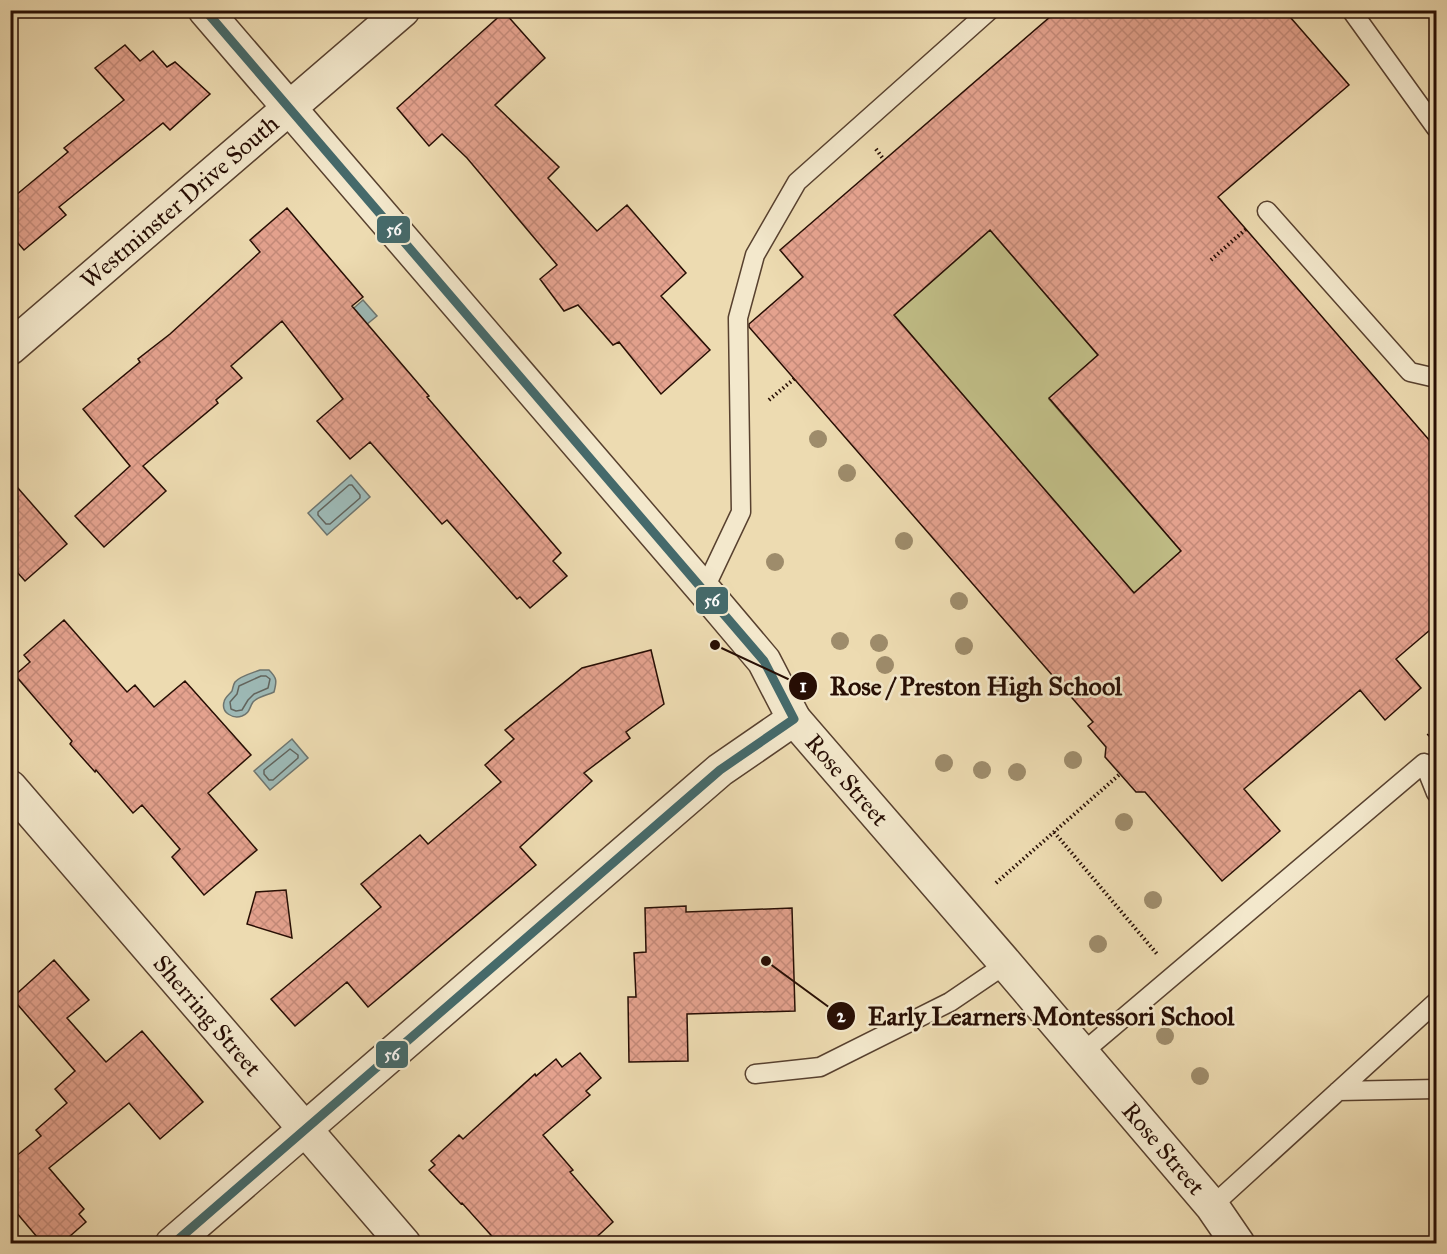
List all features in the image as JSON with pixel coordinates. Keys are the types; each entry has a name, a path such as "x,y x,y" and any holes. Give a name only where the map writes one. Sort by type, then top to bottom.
{"street":[{"name":"Rose Street","path":"205,10 764,661 794,719 1212,1206 1238,1244"},
{"name":"Westminster Drive South","path":"10,348 403,10"},
{"path":"172,1244 720,770 794,719"},
{"name":"Sherring Street","path":"10,786 404,1244"}],"lane":[{"path":"704,590 741,513 738,318 755,255 797,182 990,10"},
{"path":"1351,10 1437,128"},
{"path":"1267,211 1410,372 1437,378"},
{"path":"1082,1053 1424,763 1437,793"},
{"path":"755,1074 820,1067 950,1002 1006,964"},
{"path":"1212,1206 1437,1002"},
{"path":"1338,1091 1437,1089"}],"path":[{"path":"1211,260 1267,211"},
{"path":"1429,441 1437,435"},
{"path":"996,883 1120,774"},
{"path":"1054,832 1175,975"}],"shaded area":[{"path":"990,230 1098,355 1049,399 1181,551 1134,593 894,315"}],"water":[{"path":"363,300 377,316 344,343 331,328"},
{"path":"351,475 370,497 327,535 308,513"},
{"path":"260,670 269,670 274,675 276,682 274,692 255,700 245,715 235,717 228,714 224,709 224,702 235,682 243,676"},
{"path":"292,739 308,758 270,790 254,771"}],"building":[{"path":"1058,10 1284,10 1349,85 1218,197 1437,449 1437,624 1396,659 1421,688 1385,720 1360,690 1244,789 1280,831 1222,881 1145,792 1136,792 1105,757 1106,747 1088,726 1093,722 749,327 749,324 803,277 780,250","holes":["990,230 1098,355 1049,398 1181,551 1134,593 894,315"]},
{"path":"504,12 545,58 495,105 559,167 548,178 597,231 627,205 686,273 661,296 710,350 661,394 619,342 613,345 578,305 564,311 540,279 557,265 467,158 442,134 429,146 397,108"},
{"path":"125,45 140,61 153,51 167,67 175,62 210,94 170,130 163,123 59,207 66,215 24,250 10,234 10,200 68,152 64,148 124,100 95,68"},
{"path":"287,208 363,297 352,306 561,553 553,561 567,576 530,608 520,597 517,599 447,520 442,524 370,442 350,459 317,421 343,399 282,321 231,366 242,378 216,400 218,403 143,466 166,491 104,547 75,516 130,466 83,409 140,362 138,359 170,334 260,252 250,240"},
{"path":"10,479 67,544 25,581 10,564"},
{"path":"64,620 127,692 135,685 154,707 185,681 251,755 208,793 257,850 204,895 172,857 180,849 142,805 133,813 70,744 72,741 15,675 30,662 24,655"},
{"path":"651,650 664,704 626,732 630,738 584,773 592,781 520,847 536,865 368,1007 347,982 295,1026 271,999 381,907 361,884 420,835 428,844 501,782 485,765 514,739 505,730 582,668"},
{"path":"286,890 292,938 247,924 256,892"},
{"path":"686,906 686,912 792,908 795,1011 687,1014 688,1061 629,1062 628,997 636,997 634,953 646,952 645,908"},
{"path":"54,960 89,1000 67,1018 106,1062 142,1031 203,1102 160,1139 129,1103 49,1168 84,1209 79,1214 86,1222 61,1244 43,1244 10,1205 10,1161 41,1136 36,1130 67,1103 55,1089 75,1071 12,998"},
{"path":"580,1053 601,1078 586,1091 590,1095 543,1135 573,1170 570,1172 613,1222 589,1244 499,1244 429,1170 435,1165 431,1161 459,1135 463,1139 535,1074 536,1076 556,1059 562,1067"}],"transit line":[{"name":"56","path":"173,1244 720,770 794,719 764,661 205,10"}],"place":[{"name":"Rose / Preston High School","path":"715,645"},
{"name":"Early Learners Montessori School","path":"766,961"}]}
